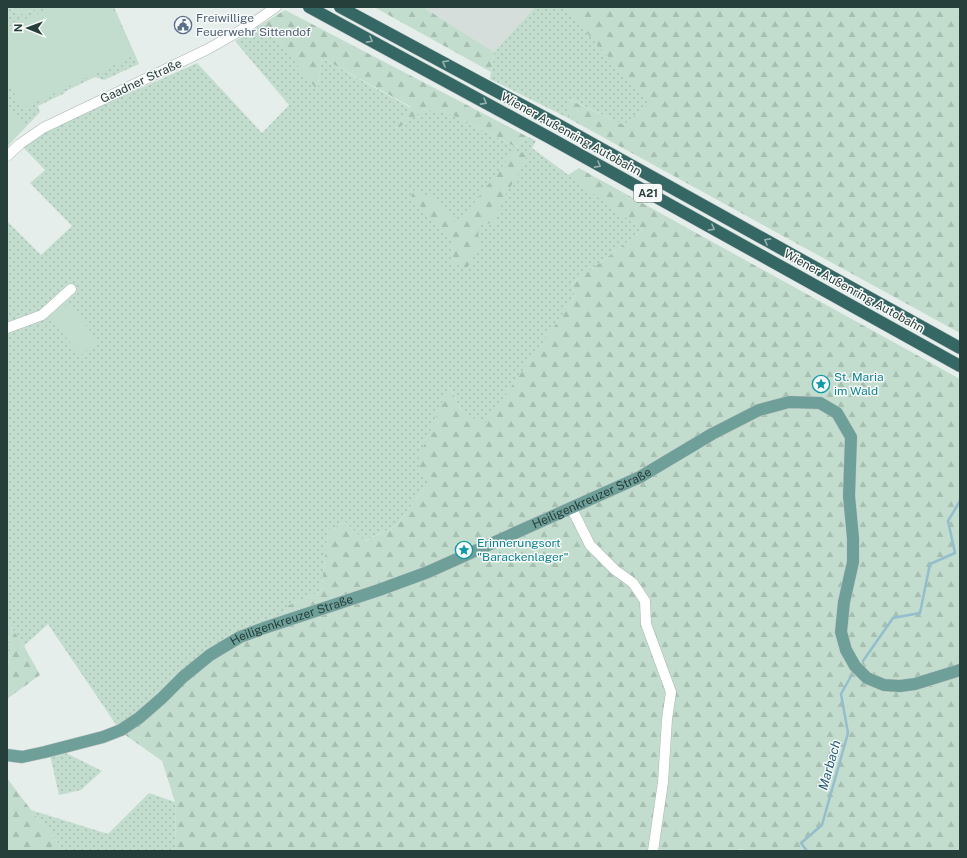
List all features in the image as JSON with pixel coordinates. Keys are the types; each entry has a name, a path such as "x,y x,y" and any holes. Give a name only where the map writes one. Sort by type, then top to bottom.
{"highway":[{"name":"Wiener Außenring Autobahn","path":"309,7 564,145 960,366"},
{"name":"Wiener Außenring Autobahn","path":"342,8 557,124 960,348"}],"main road":[{"name":"Heiligenkreuzer Straße","path":"7,755 22,757 45,752 102,737 122,730 140,718 183,677 210,655 240,637 428,572 572,509 640,477 712,434 759,410 789,402 820,403 837,413 851,437 849,496 853,538 853,562 844,602 841,632 846,650 855,666 867,678 884,685 900,686 915,684 960,670"}],"street":[{"name":"Gaadner Straße","path":"7,156 20,144 43,128 208,49 250,25 276,7"},
{"path":"7,328 42,315 71,289"},
{"path":"572,509 590,545 615,570 633,583 645,601 646,624 671,692 667,719 663,782 653,851"}],"shaded area":[{"path":"423,7 535,7 494,52"}],"green space":[{"path":"7,7 21,14 41,7 114,7 139,64 104,80 95,77 38,106 40,112 7,147"},
{"path":"8,7 41,7 21,14"},
{"path":"54,7 112,7 135,55 21,109 7,78 7,27"},
{"path":"374,7 423,7 494,52 491,72"},
{"path":"535,7 564,7 650,103 624,125 569,99 568,118 490,79 494,52"},
{"path":"564,7 960,7 960,333 568,118 568,99 624,125 649,103"},
{"path":"285,10 528,137 516,147 444,111 425,109 394,131 411,107 322,58 317,90 264,23"},
{"path":"264,23 317,89 322,58 411,108 395,129 425,109 444,111 516,147 528,137 536,141 532,148 643,230 572,284 575,297 484,426 461,410 449,386 428,483 396,526 364,541 345,522 328,531 321,591 287,606 281,627 184,683 142,723 121,732 48,624 24,646 7,621 7,221 41,255 72,226 30,183 45,170 23,147 49,129 197,63 262,133 289,105 235,41"},
{"path":"7,109 24,126 7,143"},
{"path":"514,151 526,153 525,163 500,204 495,223 478,224 479,248 466,270 452,262 451,236 411,197 414,190 436,199 457,225"},
{"path":"579,168 960,379 960,851 749,851 739,849 739,851 176,851 175,802 162,761 121,732 142,723 184,683 224,650 281,627 287,606 321,591 328,531 345,522 365,541 396,526 428,483 417,462 449,386 461,410 484,425 575,297 572,284 643,230 568,175"},
{"path":"68,304 98,340 81,355 50,319"},
{"path":"7,621 24,646 40,675 7,699 7,673 11,646 7,632"},
{"path":"7,632 11,646 7,673"},
{"path":"64,752 102,771 81,790 59,795 50,755"},
{"path":"7,778 60,845 63,851 7,851"},
{"path":"149,793 175,802 176,851 63,851 60,845 31,810 108,834"}],"waterway":[{"name":"Marbach","path":"863,661 893,618 920,613 930,564 955,553 948,521 960,501"},
{"name":"Marbach","path":"807,851 801,843 822,825 848,733 841,694 851,676"}],"place":[{"name":"Freiwillige Feuerwehr Sittendof","path":"183,25"},
{"name":"St. Maria im Wald","path":"821,384"},
{"name":"Erinnerungsort \"Barackenlager\"","path":"464,550"}]}
